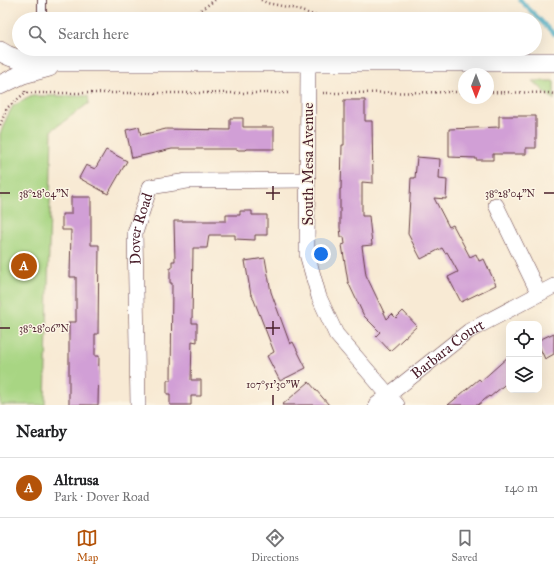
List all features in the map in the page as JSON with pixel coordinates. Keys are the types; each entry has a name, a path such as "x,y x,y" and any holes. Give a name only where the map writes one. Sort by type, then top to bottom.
{"street":[{"path":"0,51 5,55 37,62 554,62"},
{"path":"0,85 30,71 72,62"},
{"name":"South Mesa Avenue","path":"308,63 307,254 319,297 336,334 393,400"},
{"name":"Dover Road","path":"138,405 135,233 150,187 187,181 308,180"},
{"path":"496,205 538,294"},
{"name":"Barbara Court","path":"376,405 393,400 469,331 554,286"}],"lane":[{"path":"42,0 42,12"}],"path":[{"path":"198,12 214,0"},
{"path":"261,0 267,3 304,12"},
{"path":"24,88 25,93"},
{"path":"319,93 458,92"},
{"path":"494,92 554,94"},
{"path":"0,125 7,108 25,93 289,94"}],"green space":[{"path":"533,81 554,81 554,100"},
{"path":"32,96 88,96 89,103 52,130 45,405 0,405 0,134 13,106"}],"building":[{"path":"344,100 365,100 365,121 372,121 373,183 362,182 362,216 369,216 372,245 362,246 366,275 387,319 392,314 396,318 403,311 417,326 390,351 376,336 380,332 364,316 348,282 342,245 345,244 344,237 341,237 340,228 342,145 344,145"},
{"path":"499,116 536,116 536,148 526,148 526,154 493,154 493,160 449,157 449,129 499,127"},
{"path":"230,118 243,118 243,127 274,127 274,149 172,149 132,158 126,130 139,127 141,135 166,129 230,130"},
{"path":"106,150 127,161 108,194 79,178 86,165 95,169"},
{"path":"417,157 440,159 439,179 447,180 446,199 434,198 449,227 453,225 470,257 476,254 479,261 484,259 496,285 461,302 448,277 458,272 447,252 445,253 442,248 421,259 408,234 411,178 415,178"},
{"path":"71,197 91,197 91,245 99,245 98,334 95,334 95,356 99,356 98,405 69,405 69,322 76,322 76,277 70,277 71,230 62,230 62,214 71,214"},
{"path":"240,211 252,211 252,215 267,215 267,235 255,235 255,240 235,239 235,235 209,235 207,248 193,248 192,323 197,323 197,342 192,341 191,380 201,380 201,396 191,396 191,405 170,405 170,394 167,394 167,380 171,380 172,283 170,283 170,268 172,268 172,261 175,261 174,221 226,221 226,215 240,215"},
{"path":"265,258 271,292 290,344 293,342 306,368 280,381 267,356 274,352 251,295 245,261"},
{"path":"554,333 554,354 545,359 542,352 542,339"},
{"path":"506,359 506,384 490,397 489,396 478,405 448,405 479,379 481,381"},
{"path":"309,382 329,405 282,405"}],"waterway":[{"path":"520,0 532,12"},
{"path":"542,22 554,34"}],"place":[{"name":"Altrusa","path":"24,266"}]}
